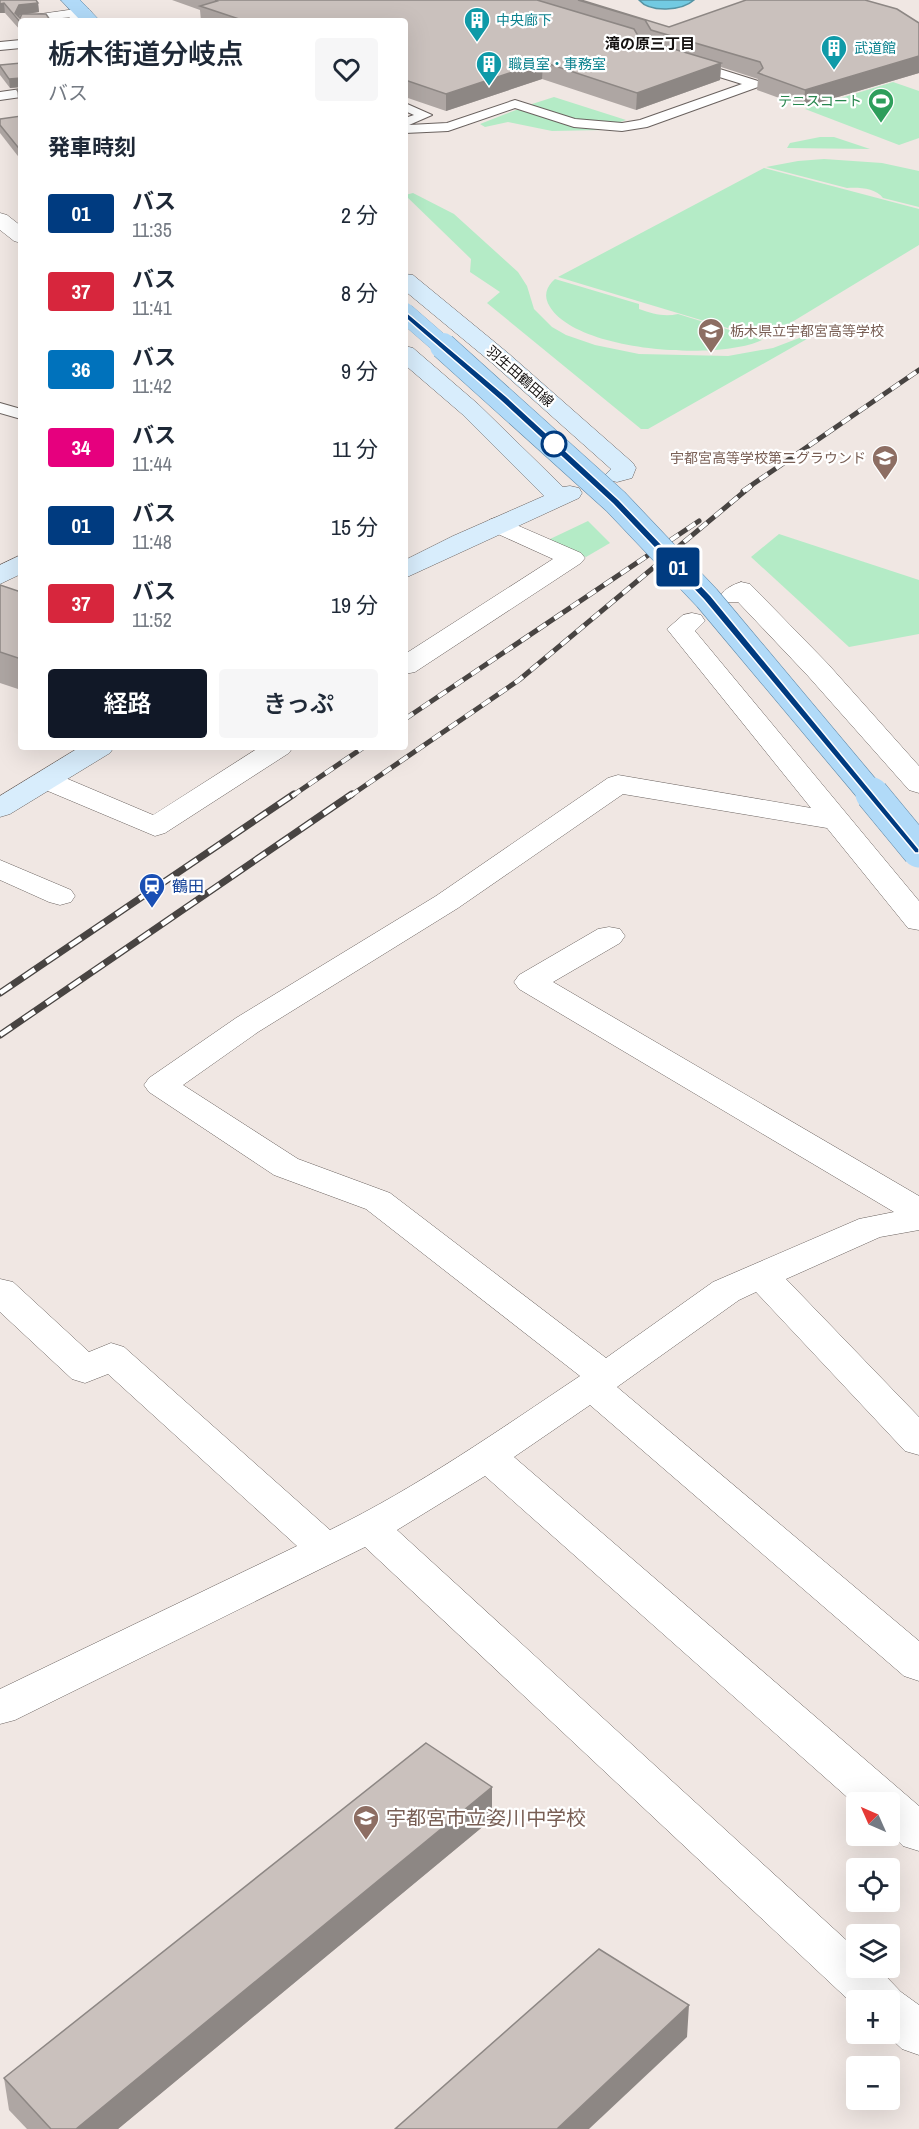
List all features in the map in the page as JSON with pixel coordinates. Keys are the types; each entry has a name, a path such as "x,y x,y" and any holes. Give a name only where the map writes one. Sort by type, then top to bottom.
{"main road":[{"path":"70,0 87,17"},
{"name":"羽生田鶴田線","path":"408,282 500,358 624,468 622,473 616,475"},
{"path":"408,316 504,399 616,502 707,598 919,851"},
{"path":"408,356 565,495 408,569"},
{"path":"0,576 18,565"},
{"path":"0,807 95,750"}],"street":[{"path":"72,18 87,17"},
{"path":"18,209 0,218 18,234"},
{"path":"408,664 572,558 498,525"},
{"path":"733,596 741,591 916,775"},
{"path":"692,621 680,629 919,921"},
{"path":"46,780 155,827 274,750"},
{"path":"838,821 618,784 447,902 247,1025 161,1084 286,1167 378,1201 599,1382 919,1665"},
{"path":"0,869 60,896"},
{"path":"609,936 530,982 919,1211"},
{"path":"5,1698 369,1527 488,1456 599,1382 726,1291 872,1227 919,1219"},
{"path":"762,1275 919,1441"},
{"path":"0,1291 85,1370 111,1356 326,1549"},
{"path":"488,1456 871,1792"},
{"path":"369,1527 870,1990"},
{"path":"900,1816 919,1833"},
{"path":"900,2018 919,2036"}],"lane":[{"path":"0,46 18,44"},
{"path":"408,129 448,127 515,104 574,123 622,127 651,121 754,84 678,60"},
{"path":"0,96 18,93"},
{"path":"408,108 426,115 408,121"}],"green space":[{"name":"テニスコート","path":"893,82 919,91 919,138 899,145 805,109"},
{"path":"554,97 626,120 602,124 589,123 529,105"},
{"path":"516,110 525,110 577,127 603,130 552,131 508,122 485,127 480,124"},
{"path":"820,137 834,137 870,149 787,148 790,143"},
{"path":"824,159 882,163 919,171 919,207 883,198 876,192 866,189 847,188 766,167"},
{"path":"764,168 919,209 919,245 764,339 558,277"},
{"path":"413,193 454,214 518,272 527,286 534,309 552,327 566,335 595,345 639,354 728,356 773,348 828,327 648,429 641,429 487,303 500,292 470,272 471,259 408,198 408,194"},
{"path":"555,279 639,304 639,309 649,312 663,315 678,314 762,340 714,350 683,351 618,343 589,334 565,322 550,307 546,292"},
{"path":"588,521 610,543 586,557 548,540"},
{"path":"779,534 919,580 919,634 849,647 751,557"}],"water":[{"path":"639,0 694,0 689,4 674,8 658,9"}],"building":[{"path":"0,0 36,0 38,3 19,5 15,13 20,18 18,19 4,3 0,4"},
{"path":"215,0 537,0 634,29 640,39 721,63 637,93 543,62 446,94 408,81 408,18 236,18 200,6 217,1"},
{"path":"578,0 669,27 746,0 865,0 897,9 919,23 919,56 805,90 758,73 763,68 760,62 651,30 645,20"},
{"path":"22,14 46,14 49,18 20,18"},
{"path":"18,63 18,78 9,79 0,65"},
{"path":"18,116 18,147 0,125 0,119"},
{"path":"0,585 18,591 18,658 0,652"},
{"path":"426,1743 492,1787 76,2129 51,2129 4,2078"},
{"path":"599,1949 689,2005 557,2129 395,2129"}],"railway":[{"path":"743,491 919,370"},
{"path":"350,796 519,680 751,486"},
{"path":"408,717 699,521"},
{"path":"292,796 360,750"},
{"path":"0,993 294,794"},
{"path":"0,1035 352,794"}],"bus line":[{"name":"01","path":"408,316 504,399 616,502 707,598 919,851"}],"place":[{"name":"中央廊下","path":"477,43"},
{"name":"武道館","path":"834,71"},
{"name":"職員室・事務室","path":"489,87"},
{"name":"テニスコート","path":"881,124"},
{"name":"栃木県立宇都宮高等学校","path":"711,354"},
{"name":"宇都宮高等学校第二グラウンド","path":"885,481"},
{"name":"鶴田","path":"152,909"},
{"name":"宇都宮市立姿川中学校","path":"366,1841"}],"district":[{"name":"滝の原三丁目","path":"650,44"}]}
